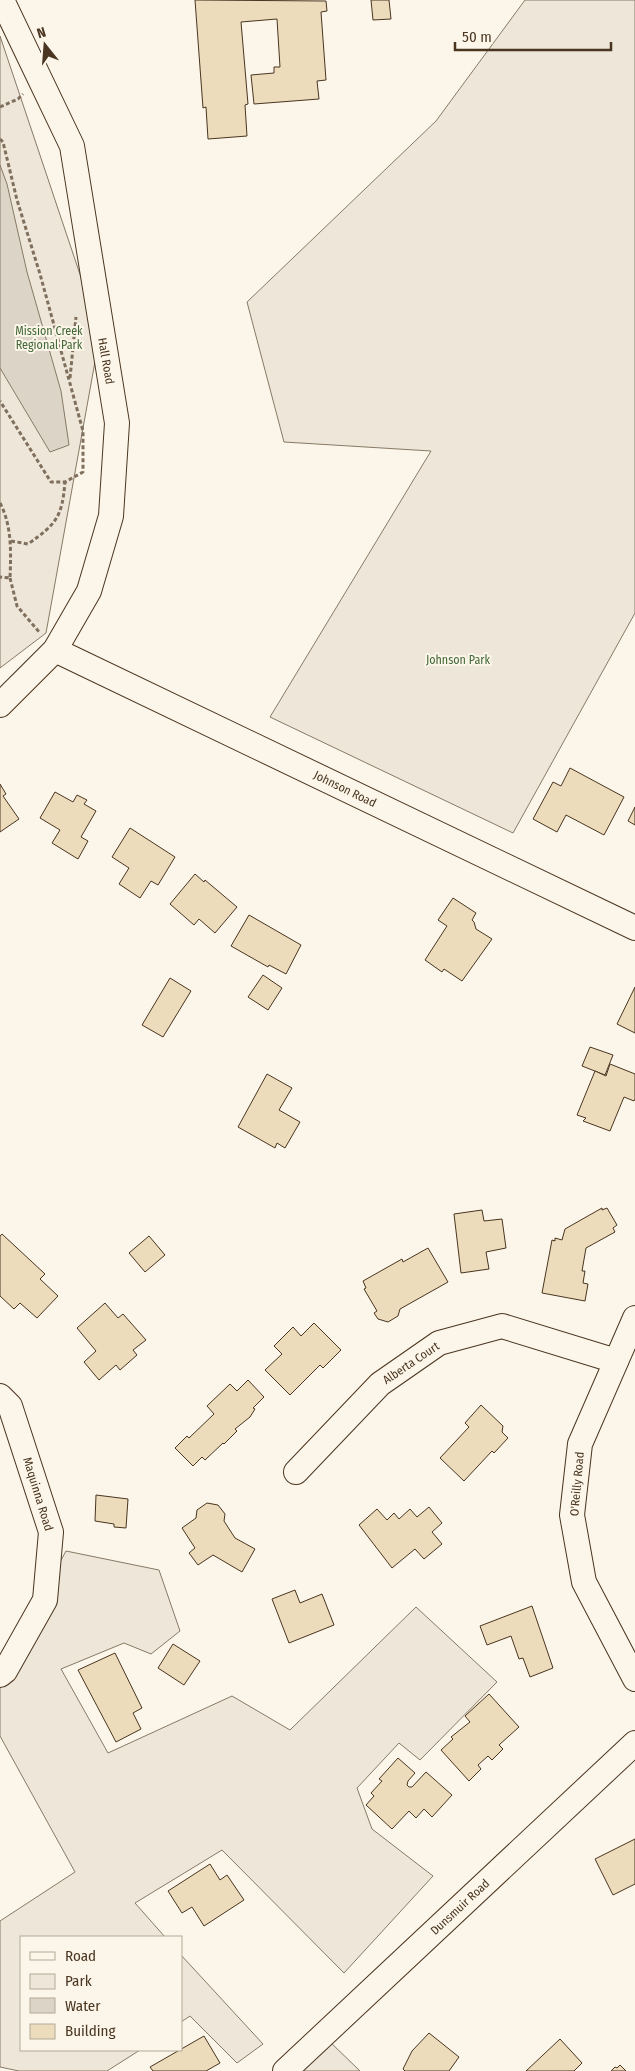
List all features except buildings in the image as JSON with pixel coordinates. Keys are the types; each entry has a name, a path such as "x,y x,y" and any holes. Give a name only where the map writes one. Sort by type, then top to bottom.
{"street":[{"name":"Hall Road","path":"0,706 55,650 90,590 110,516 117,423 72,146 2,0"},
{"name":"Johnson Road","path":"55,650 635,928"},
{"name":"O'Reilly Road","path":"635,1318 580,1444 572,1515 584,1582 635,1679"},
{"name":"Alberta Court","path":"296,1472 380,1384 439,1343 502,1326 616,1361"},
{"name":"Maquinna Road","path":"0,1396 10,1406 51,1532 45,1600 5,1671 0,1675"},
{"name":"Dunsmuir Road","path":"285,2071 635,1743"}],"path":[{"path":"0,139 3,142 17,200 40,274 83,431 83,472 65,482 51,482 0,401"},
{"path":"69,381 76,315"},
{"path":"11,542 28,544 53,526 63,501 65,482"},
{"path":"0,503 5,514 11,542 10,578 17,606 55,650"},
{"path":"0,577 10,578"}],"green space":[{"name":"Johnson Park","path":"525,0 635,0 635,613 513,833 270,717 431,451 284,442 247,302 436,121"},
{"name":"Mission Creek Regional Park","path":"0,36 100,334 46,633 0,668"},
{"path":"66,1551 159,1570 180,1631 151,1654 124,1643 61,1669 108,1753 232,1696 290,1730 416,1607 497,1682 420,1760 399,1743 357,1788 372,1829 433,1876 344,1973 222,1850 135,1903 164,1936 20,1936 20,2051 138,2051 107,2071 19,2071 0,2067 0,1921 75,1872 0,1736 0,1672"},
{"path":"182,1956 263,2044 237,2063 190,2016 182,2021"},
{"path":"327,2039 360,2071 284,2071"}],"water":[{"path":"0,165 7,184 27,272 61,391 69,445 50,452 0,368"}]}
